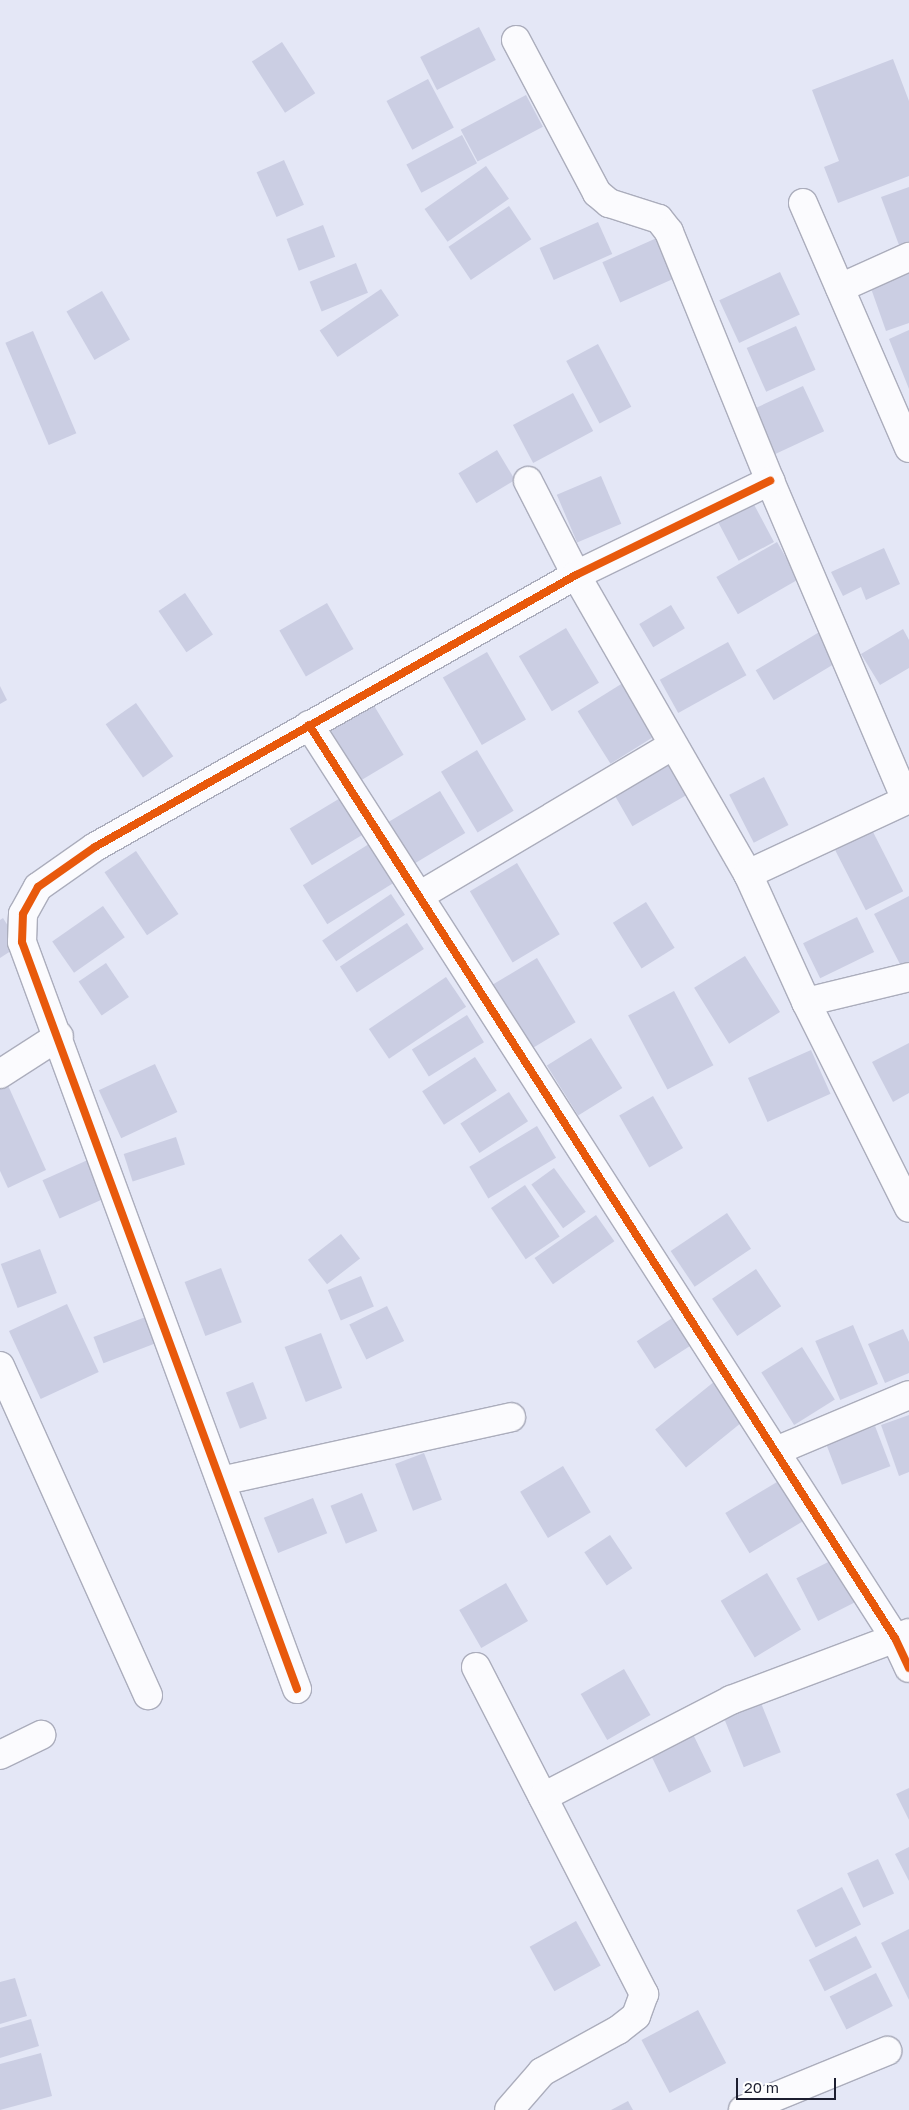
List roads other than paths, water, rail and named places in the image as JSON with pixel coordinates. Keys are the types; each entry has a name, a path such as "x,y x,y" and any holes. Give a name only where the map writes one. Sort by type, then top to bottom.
{"street":[{"path":"516,40 597,193 609,203 659,218 669,232 770,481 908,800 748,874"},
{"path":"803,203 909,448"},
{"path":"840,288 909,257"},
{"path":"528,480 576,576 748,874 806,1002 909,1208"},
{"path":"297,1689 22,942 24,914 38,887 95,847 308,725 576,576 770,481"},
{"path":"308,725 776,1451 902,1636 909,1668"},
{"path":"419,896 673,744"},
{"path":"806,1002 909,976"},
{"path":"0,1074 58,1036"},
{"path":"0,1366 148,1694"},
{"path":"776,1451 909,1395"},
{"path":"221,1482 511,1417"},
{"path":"543,1797 731,1700 902,1636"},
{"path":"476,1667 644,1994 636,2016 618,2030 542,2072 509,2110"},
{"path":"0,1755 41,1735"},
{"path":"743,2110 887,2051"}]}
